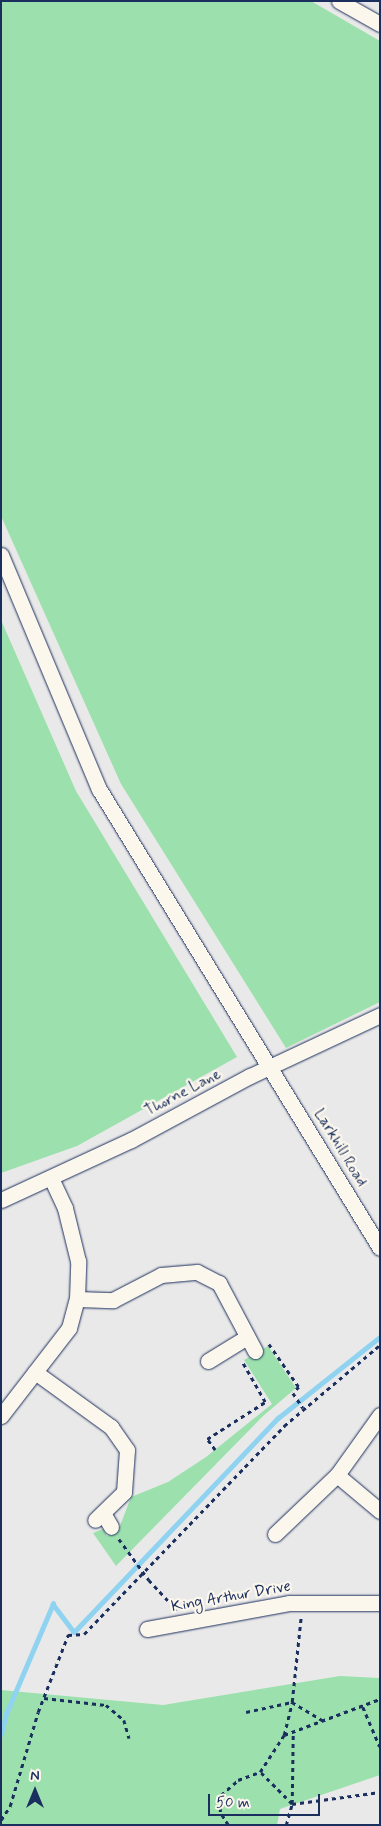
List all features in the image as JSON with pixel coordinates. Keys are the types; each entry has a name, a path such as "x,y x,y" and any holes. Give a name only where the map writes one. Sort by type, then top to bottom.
{"street":[{"path":"339,1 357,6 380,24"},
{"name":"Larkhill Road","path":"1,555 99,789 220,989 271,1066 380,1248"},
{"name":"Thorne Lane","path":"1,1200 138,1136 271,1066 380,1015"},
{"path":"1,1416 69,1328 77,1299 78,1261 65,1208 51,1178"},
{"path":"77,1299 113,1300 161,1275 197,1272 219,1283 255,1351"},
{"path":"208,1361 247,1337"},
{"path":"35,1372 111,1427 127,1450 124,1492 99,1516 111,1527"},
{"path":"275,1534 337,1475 380,1415"},
{"path":"337,1475 380,1511"},
{"name":"King Arthur Drive","path":"147,1629 303,1603 380,1603"}],"path":[{"path":"255,1351 268,1343 299,1387 292,1393 303,1408"},
{"path":"1,1820 10,1806 44,1698 68,1635 84,1634 142,1570 303,1408 380,1345"},
{"path":"215,1450 207,1439 265,1402 240,1360"},
{"path":"111,1527 142,1570 188,1622"},
{"path":"228,1825 220,1812 221,1795 238,1780 260,1772 284,1735 292,1702 303,1603"},
{"path":"44,1698 106,1705 124,1720 129,1738"},
{"path":"284,1735 380,1699"},
{"path":"246,1712 292,1702 324,1721"},
{"path":"363,1706 380,1747"},
{"path":"286,1825 292,1804 293,1732"},
{"path":"260,1772 292,1804"},
{"path":"292,1804 380,1792"}],"green space":[{"path":"1,1 311,1 380,41 380,1002 286,1048 121,784 1,516"},
{"path":"1,620 76,791 237,1057 77,1146 1,1173"},
{"path":"268,1346 296,1388 263,1416 116,1566 93,1533 103,1529 107,1536 118,1531 131,1497 168,1482 206,1457 272,1404 244,1360"},
{"path":"340,1676 380,1678 380,1775 280,1809 277,1825 1,1825 1,1690 163,1705"}],"waterway":[{"path":"1,1734 6,1714 53,1604 74,1632 278,1418 380,1337"}]}
